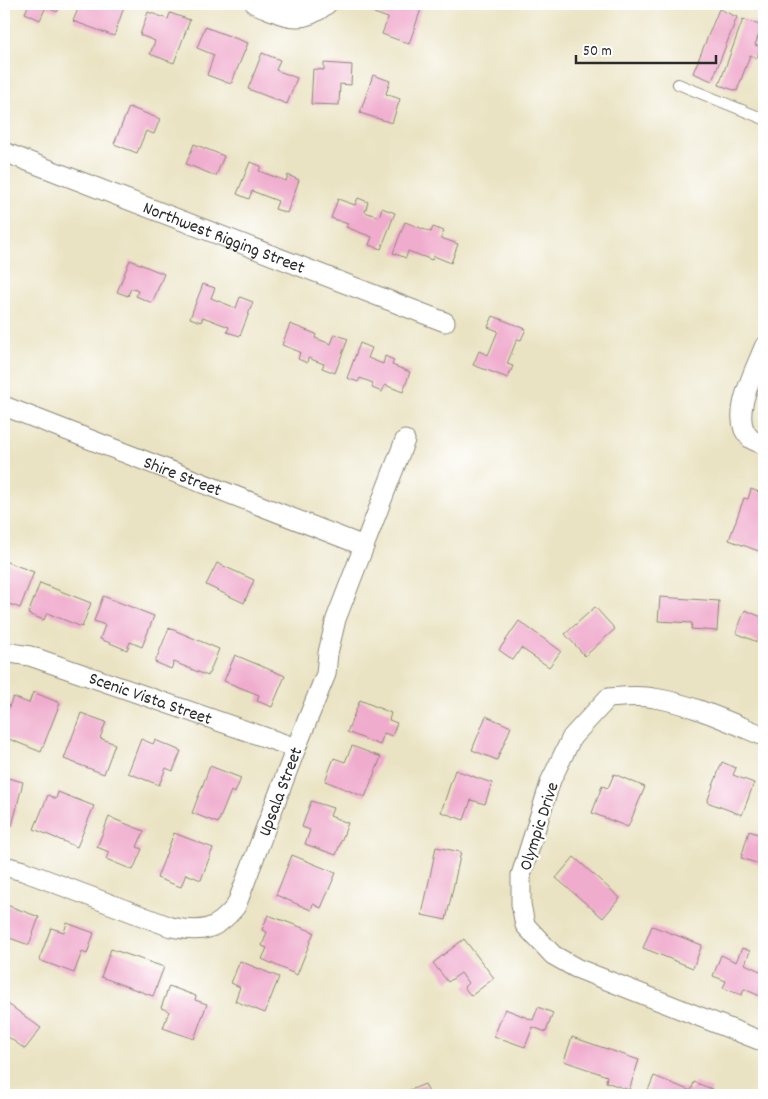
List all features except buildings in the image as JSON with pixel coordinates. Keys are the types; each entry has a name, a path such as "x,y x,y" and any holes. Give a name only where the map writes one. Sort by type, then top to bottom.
{"street":[{"path":"255,4 294,18 310,16 327,4"},
{"name":"Northwest Rigging Street","path":"4,152 445,322"},
{"path":"764,347 743,400 741,414 744,428 750,439 764,444"},
{"name":"Shire Street","path":"4,406 364,546"},
{"name":"Upsala Street","path":"4,866 23,870 171,927 204,930 217,925 227,918 236,906 326,674 328,653 336,619 405,440"},
{"name":"Scenic Vista Street","path":"4,652 30,656 296,748"},
{"name":"Olympic Drive","path":"764,736 685,705 654,697 630,696 608,698 572,737 552,780 521,875 521,904 525,925 553,955 576,968 764,1042"}],"lane":[{"path":"678,84 764,119"}]}
